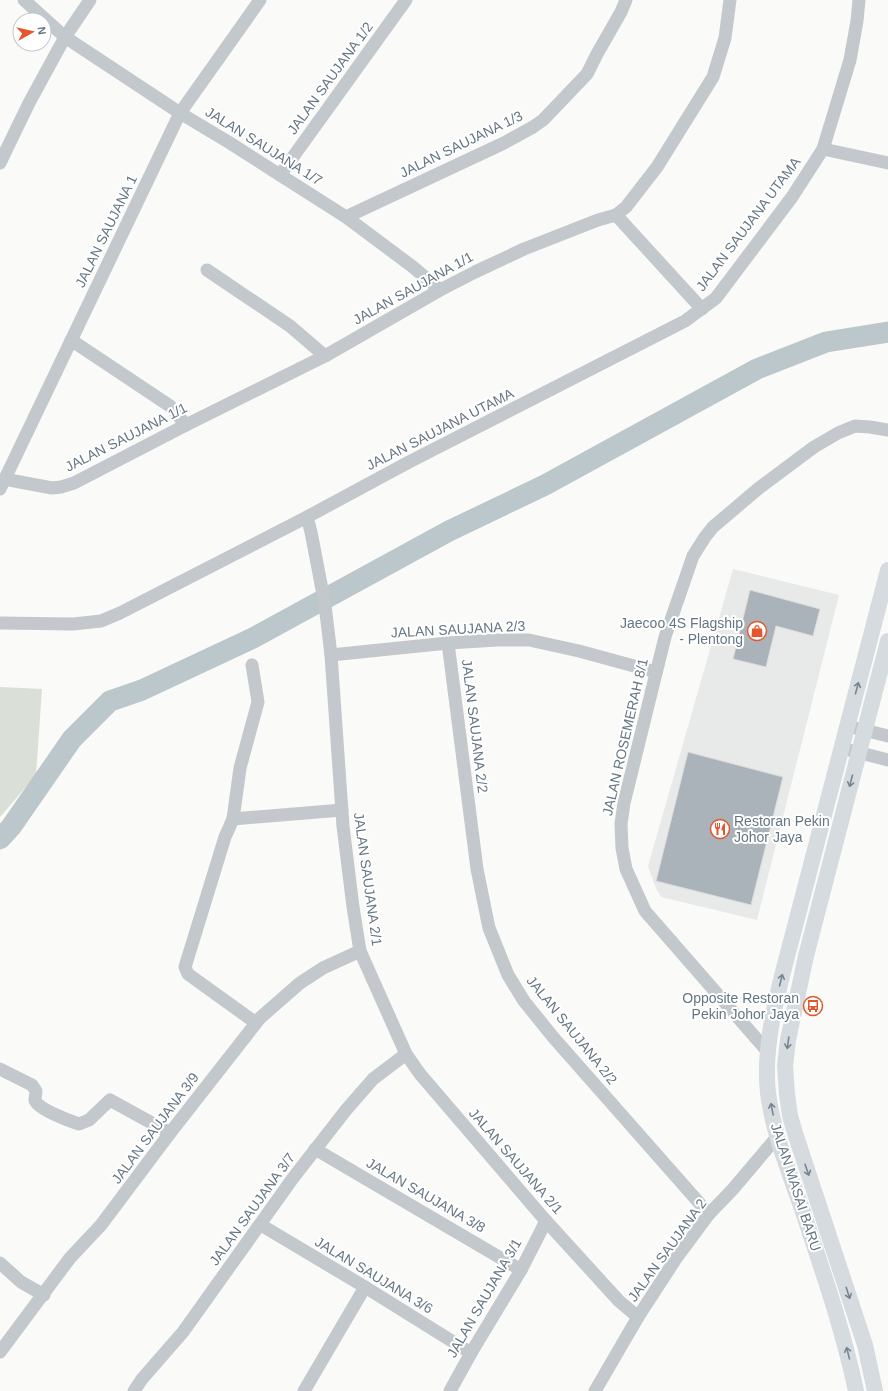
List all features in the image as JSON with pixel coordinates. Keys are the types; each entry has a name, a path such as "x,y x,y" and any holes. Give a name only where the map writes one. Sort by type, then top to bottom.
{"main road":[{"name":"JALAN MASAI BARU","path":"856,1391 847,1350 835,1309 777,1137 768,1093 768,1052 779,988 888,570"},
{"name":"JALAN MASAI BARU","path":"875,1391 865,1345 794,1129 787,1094 785,1066 788,1040 806,956 888,641"}],"street":[{"name":"JALAN SAUJANA 1/7","path":"24,0 65,36 180,113 346,217 408,263 440,290"},
{"path":"0,163 29,103 65,36 90,0"},
{"name":"JALAN SAUJANA 1","path":"9,483 16,457 180,113 260,0"},
{"name":"JALAN SAUJANA 1/2","path":"280,175 406,0"},
{"name":"JALAN SAUJANA 1/3","path":"346,217 504,143 543,120 588,74 626,0"},
{"name":"JALAN SAUJANA 1/1","path":"9,483 52,488 74,483 325,356 440,290 524,249 598,220 616,215 626,207 657,167 713,77 725,38 730,0"},
{"name":"JALAN SAUJANA UTAMA","path":"0,623 73,624 101,621 120,613 307,518 410,462 686,321 716,298 792,196 823,149 850,60 859,0"},
{"path":"823,149 888,163"},
{"path":"616,215 702,309"},
{"path":"207,270 290,326 325,356"},
{"path":"71,340 170,406 186,425"},
{"name":"JALAN ROSEMERAH 8/1","path":"768,1052 645,911 626,870 622,848 621,824 624,803 665,636 693,556 705,536 713,527 759,488 795,460 838,433 855,426 870,426 888,430"},
{"name":"JALAN SAUJANA 2/1","path":"307,518 325,606 331,655 342,810 353,907 360,951 406,1054 420,1074 546,1221 619,1301 638,1317"},
{"name":"JALAN SAUJANA 2/3","path":"331,655 448,643 497,640 534,641 580,651 656,672"},
{"name":"JALAN SAUJANA 2/2","path":"448,643 477,869 489,928 508,975 524,1001 553,1037 709,1214"},
{"path":"252,665 258,702 240,768 233,819 225,838 185,968 188,974 256,1023"},
{"path":"847,726 888,736"},
{"path":"841,748 888,760"},
{"path":"233,819 342,810"},
{"name":"JALAN SAUJANA 3/9","path":"0,1352 44,1295 70,1258 101,1225 170,1133 260,1018 300,983 323,968 360,951"},
{"name":"JALAN SAUJANA 3/7","path":"134,1391 142,1379 183,1332 261,1225 293,1178 346,1110 373,1080 406,1054"},
{"path":"0,1069 32,1085 36,1091 35,1100 38,1105 69,1121 79,1124 89,1120 110,1100 170,1133"},
{"name":"JALAN SAUJANA 2","path":"595,1391 638,1317 675,1260 709,1214 733,1189 777,1137"},
{"name":"JALAN SAUJANA 3/8","path":"315,1149 521,1270"},
{"name":"JALAN SAUJANA 3/1","path":"450,1391 521,1270 546,1221"},
{"name":"JALAN SAUJANA 3/6","path":"261,1225 471,1353"},
{"path":"0,1263 21,1282 44,1295"},
{"path":"304,1391 365,1287"}],"shaded area":[{"path":"733,569 839,595 757,920 661,897 655,886 648,866"},
{"path":"0,687 42,689 36,775 0,817"}],"building":[{"name":"Jaecoo 4S Flagship - Plentong","path":"750,590 820,609 813,636 776,626 766,667 733,659"},
{"name":"Restoran Pekin Johor Jaya","path":"688,752 783,777 751,905 656,881"}],"waterway":[{"path":"0,839 11,827 72,739 110,701 142,690 253,638 449,531 545,485 757,369 826,342 888,332"}],"place":[{"name":"Jaecoo 4S Flagship - Plentong","path":"757,631"},
{"name":"Restoran Pekin Johor Jaya","path":"720,829"},
{"name":"Opposite Restoran Pekin Johor Jaya","path":"813,1006"}]}
